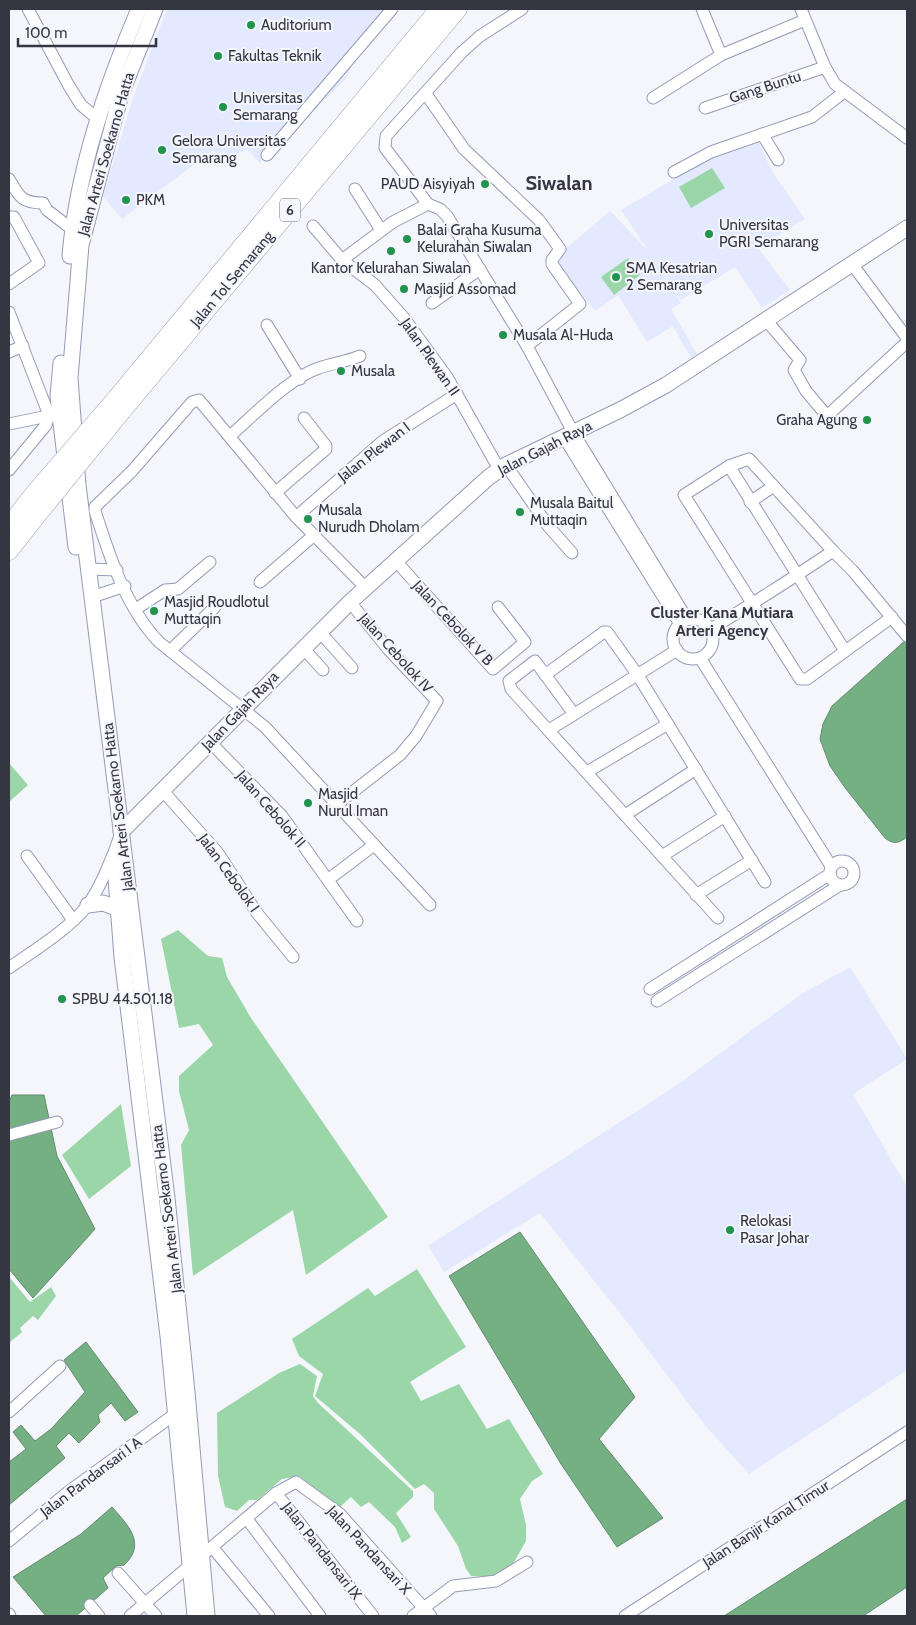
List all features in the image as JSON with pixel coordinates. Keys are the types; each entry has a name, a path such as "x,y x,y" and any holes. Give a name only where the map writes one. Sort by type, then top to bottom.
{"highway":[{"name":"Jalan Tol Semarang","path":"118,406 439,9"},
{"name":"Jalan Tol Semarang","path":"9,551 38,502 458,9"},
{"name":"Jalan Tol Semarang","path":"9,526 38,502"}],"main road":[{"name":"Jalan Arteri Soekarno Hatta","path":"139,9 98,119 83,178 73,230 58,396 54,415 114,854 155,1214 175,1414 201,1557 195,1616"},
{"name":"Jalan Arteri Soekarno Hatta","path":"155,9 121,94 81,245 70,378 71,413 88,569 122,832 176,1283 207,1616"},
{"name":"Jalan Gajah Raya","path":"122,832 319,631 395,560 503,467 666,385 907,228"},
{"path":"88,905 103,903 119,909"}],"street":[{"path":"28,9 69,86 81,104 98,119"},
{"path":"267,155 392,9"},
{"path":"522,9 468,46 394,127 385,142 385,148 428,204 440,209 447,216 527,346 592,485 683,622"},
{"path":"702,9 721,55"},
{"path":"653,98 721,55 803,14 825,67 836,84 844,92 907,138"},
{"name":"Gang Buntu","path":"705,108 825,67"},
{"path":"674,172 711,152 812,117 844,92"},
{"path":"426,94 464,149 540,220 560,249 552,260 552,264 580,304 527,346"},
{"path":"762,134 778,160"},
{"path":"9,179 22,200 30,203 43,203 47,210 73,230"},
{"path":"355,189 381,230"},
{"path":"342,260 381,230 428,204"},
{"path":"9,217 14,217 39,263 9,284"},
{"name":"Jalan Plewan II","path":"312,226 342,260 370,280 404,318 457,394 503,467 572,552"},
{"path":"852,264 907,338"},
{"path":"432,303 480,269"},
{"path":"9,312 54,415"},
{"path":"766,320 800,360 794,370 806,391 827,416 907,342"},
{"path":"267,325 300,379"},
{"path":"9,352 23,346"},
{"path":"230,436 282,391 300,379 319,368 360,356"},
{"name":"Jalan Plewan I","path":"296,517 374,448 457,394"},
{"path":"365,587 296,517 200,400 194,400 132,471 96,505 95,511 117,570 147,628 170,651 272,734 430,904"},
{"path":"9,424 54,415"},
{"path":"9,470 54,415"},
{"path":"275,493 326,449 326,446 304,418"},
{"path":"568,434 602,478 683,622"},
{"path":"892,617 806,679 800,679 684,495 729,466 749,459 892,617 906,636"},
{"path":"729,466 796,576 845,651"},
{"path":"592,485 602,478"},
{"path":"750,502 774,486"},
{"path":"260,582 314,535"},
{"path":"711,629 833,551"},
{"name":"Jalan Cebolok V B","path":"395,560 493,669 525,642 498,607"},
{"path":"136,609 165,590 178,589 210,562"},
{"path":"88,569 117,570"},
{"path":"92,597 125,586"},
{"name":"Jalan Cebolok IV","path":"336,805 400,755 416,736 438,701 388,649 350,602"},
{"path":"170,651 215,607"},
{"path":"701,620 711,629 712,646 700,658 687,658 677,650 674,636 683,622 701,620"},
{"path":"319,631 352,668"},
{"path":"545,674 604,632 637,674 765,882"},
{"path":"302,648 323,670"},
{"path":"549,730 677,650"},
{"path":"700,658 830,870 833,881 840,885"},
{"path":"574,714 535,661 509,681 509,684 549,730 718,918"},
{"path":"587,772 668,724"},
{"name":"Jalan Cebolok II","path":"210,742 282,816 329,879 357,921"},
{"path":"625,815 696,769"},
{"name":"Jalan Cebolok I","path":"163,791 218,853 257,913 292,957"},
{"path":"662,856 725,816"},
{"path":"9,968 73,920 88,905 114,854 122,832"},
{"path":"329,879 374,845"},
{"path":"27,856 73,920"},
{"path":"696,894 752,860"},
{"path":"650,989 830,870 837,861 845,860 854,868 853,879 847,884 840,885 657,1001"},
{"path":"9,1135 56,1122"},
{"path":"9,1412 60,1366"},
{"name":"Jalan Pandansari I A","path":"9,1541 68,1492 175,1414"},
{"name":"Jalan Banjir Kanal Timur","path":"625,1616 907,1432"},
{"name":"Jalan Pandansari X","path":"276,1493 296,1482 334,1509 427,1613 413,1616"},
{"name":"Jalan Pandansari IX","path":"130,1616 276,1493 373,1616"},
{"path":"246,1519 320,1616"},
{"path":"201,1557 269,1616"},
{"path":"427,1613 453,1586 496,1581 527,1562"},
{"path":"118,1573 156,1616"},
{"path":"90,1606 99,1616"}],"shaded area":[{"name":"Universitas Semarang","path":"167,9 387,9 360,47 346,79 260,163 247,149 224,161 213,150 122,219 103,196 134,95"},
{"name":"Universitas PGRI Semarang","path":"757,139 773,173 805,219 758,248 790,290 762,308 735,267 681,300 621,210 716,154"},
{"path":"712,168 725,188 691,208 679,187"},
{"name":"SMA Kesatrian 2 Semarang","path":"610,211 652,255 681,303 671,309 697,354 691,358 673,326 647,342 618,295 595,311 554,259"},
{"path":"628,258 640,275 614,295 601,277"},
{"path":"907,639 907,837 899,842 894,842 885,838 846,789 830,766 820,739 823,724 832,706"},
{"path":"9,763 28,785 9,802"},
{"path":"178,930 208,956 222,958 227,977 251,1018 388,1217 306,1275 293,1210 193,1276 181,1145 189,1130 179,1091 179,1076 213,1045 199,1024 179,1028 161,939"},
{"name":"Relokasi Pasar Johar","path":"850,967 907,1059 853,1094 907,1187 907,1370 749,1474 704,1424 627,1322 540,1213 444,1272 428,1246 674,1087 800,995"},
{"path":"12,1095 44,1095 57,1156 95,1229 33,1298 9,1269 9,1102"},
{"path":"121,1104 131,1166 89,1199 62,1155"},
{"path":"520,1232 635,1397 599,1439 663,1518 617,1547 561,1464 449,1276"},
{"path":"417,1269 466,1347 410,1382 421,1401 459,1384 487,1429 509,1419 543,1474 532,1481 520,1499 526,1525 526,1541 513,1564 491,1577 471,1576 466,1569 458,1546 434,1509 434,1493 424,1484 415,1489 360,1434 315,1396 323,1374 299,1356 292,1339 368,1288 375,1296"},
{"path":"9,1277 30,1302 51,1287 56,1296 38,1320 33,1316 20,1328 22,1332 9,1343"},
{"path":"86,1342 138,1412 125,1421 111,1403 98,1415 100,1422 79,1443 69,1433 56,1446 65,1458 9,1505 9,1462 26,1449 13,1432 21,1425 35,1441 51,1429 85,1392 64,1360"},
{"path":"300,1364 317,1376 313,1396 318,1403 413,1491 413,1497 396,1513 411,1537 402,1543 395,1527 369,1502 361,1507 351,1497 340,1507 299,1476 282,1479 257,1500 249,1500 237,1511 225,1507 218,1476 217,1413 279,1373"},
{"path":"907,1499 907,1587 863,1616 724,1616"},
{"path":"112,1507 133,1535 135,1542 131,1557 124,1565 116,1566 103,1578 108,1588 76,1616 46,1616 13,1577 81,1534"}],"place":[{"name":"Auditorium","path":"251,25"},
{"name":"Fakultas Teknik","path":"218,56"},
{"name":"Universitas Semarang","path":"223,107"},
{"name":"Gelora Universitas Semarang","path":"162,150"},
{"name":"PAUD Aisyiyah","path":"485,184"},
{"name":"PKM","path":"126,200"},
{"name":"Universitas PGRI Semarang","path":"709,234"},
{"name":"Balai Graha Kusuma Kelurahan Siwalan","path":"407,239"},
{"name":"Kantor Kelurahan Siwalan","path":"391,251"},
{"name":"SMA Kesatrian 2 Semarang","path":"616,277"},
{"name":"Masjid Assomad","path":"404,289"},
{"name":"Musala Al-Huda","path":"503,335"},
{"name":"Musala","path":"341,371"},
{"name":"Graha Agung","path":"867,420"},
{"name":"Musala Baitul Muttaqin","path":"520,512"},
{"name":"Musala Nurudh Dholam","path":"308,519"},
{"name":"Masjid Roudlotul Muttaqin","path":"154,611"},
{"name":"Masjid Nurul Iman","path":"308,803"},
{"name":"SPBU 44.501.18","path":"62,999"},
{"name":"Relokasi Pasar Johar","path":"730,1230"}],"district":[{"name":"Siwalan","path":"559,183"},
{"name":"Cluster Kana Mutiara Arteri Agency","path":"722,621"}]}
